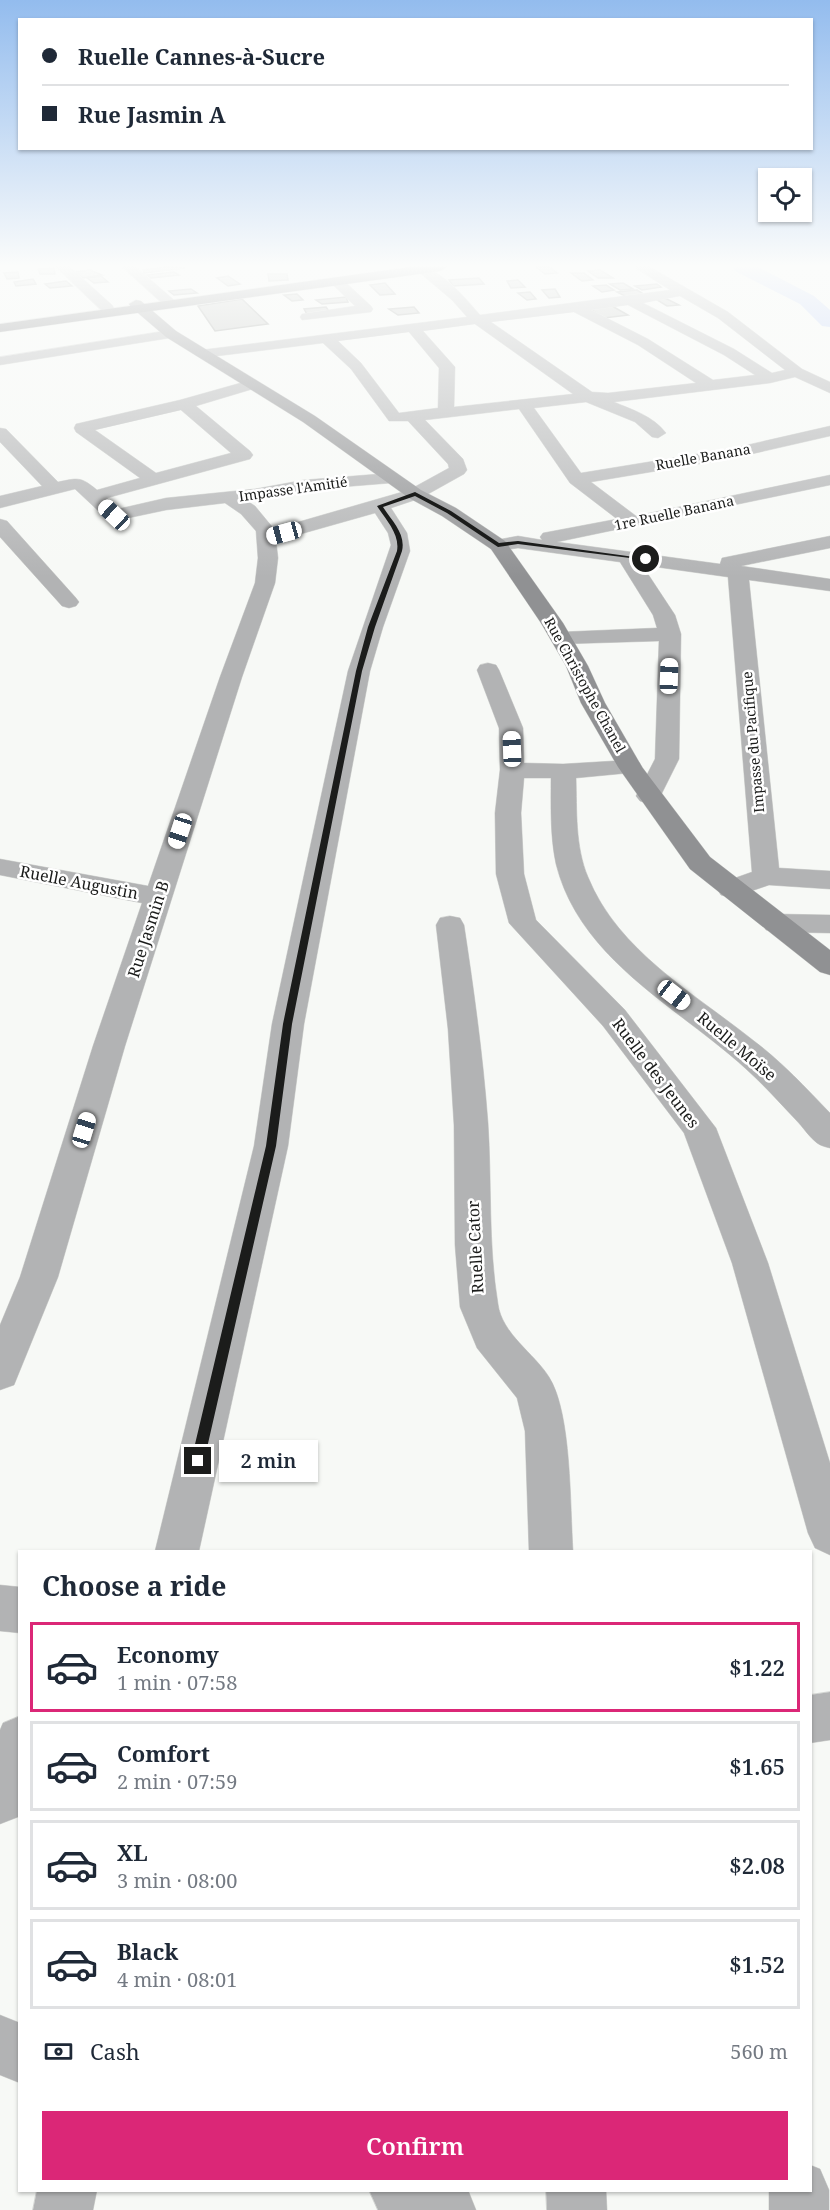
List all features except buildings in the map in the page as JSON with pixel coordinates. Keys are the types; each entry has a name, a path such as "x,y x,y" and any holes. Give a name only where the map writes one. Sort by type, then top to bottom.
{"street":[{"name":"Rue Christophe Chanel","path":"227,370 309,419 415,494 508,544 514,565 561,638 577,666 593,703 630,767 700,863 830,966"},
{"path":"359,370 395,418 588,397 608,398 770,378 798,372"},
{"path":"446,411 447,370"},
{"path":"550,370 588,397 641,419 658,433"},
{"path":"687,370 710,385"},
{"path":"758,370 770,378"},
{"path":"796,370 830,388"},
{"path":"151,478 82,429 251,385"},
{"path":"0,502 78,483 94,496 151,478 244,455 184,404"},
{"path":"525,405 576,479 633,522"},
{"path":"230,498 248,510 265,530 267,537 415,494 458,470 457,463 412,416"},
{"name":"Ruelle Banana","path":"576,479 734,453 830,432"},
{"path":"0,433 48,480 52,489"},
{"name":"Impasse l'Amitié","path":"94,496 114,515 166,504 230,498 304,485 391,478"},
{"name":"1re Ruelle Banana","path":"508,544 633,522 830,480"},
{"path":"177,1550 271,1146 288,1024 359,671 401,542 380,506"},
{"path":"0,525 69,602"},
{"name":"Rue Jasmin B","path":"0,1372 39,1277 109,1046 231,677 266,583 267,537"},
{"path":"706,567 830,542"},
{"path":"508,544 626,556 830,585"},
{"path":"626,556 664,615 670,634 667,759 649,796"},
{"name":"Impasse du Pacifique","path":"738,571 766,876"},
{"path":"561,638 670,634"},
{"name":"Ruelle des Jeunes","path":"488,670 511,728 512,770 508,813 510,874 523,923 614,1018 699,1128 750,1263 830,1533"},
{"path":"512,770 563,771 630,767"},
{"name":"Ruelle Moïse","path":"563,771 564,826 573,876 603,931 656,981 746,1051 797,1098 830,1135"},
{"name":"Ruelle Augustin","path":"0,867 158,897"},
{"path":"730,889 766,876 830,880"},
{"path":"776,923 830,924"},
{"name":"Ruelle Cator","path":"450,925 464,1029 471,1125 473,1245 479,1307 491,1336 536,1390 545,1431 551,1550"},
{"path":"0,1608 18,1611"},
{"path":"812,1719 830,1716"},
{"path":"0,1799 18,1746"},
{"path":"0,2043 18,2054"},
{"path":"63,2210 67,2192"},
{"path":"576,2192 577,2210"},
{"path":"799,2192 799,2210"}],"route":[{"path":"198,1461 271,1146 288,1024 359,671 372,627 400,551 399,536 380,506 415,494 449,512 498,545 518,542 646,559"}]}
